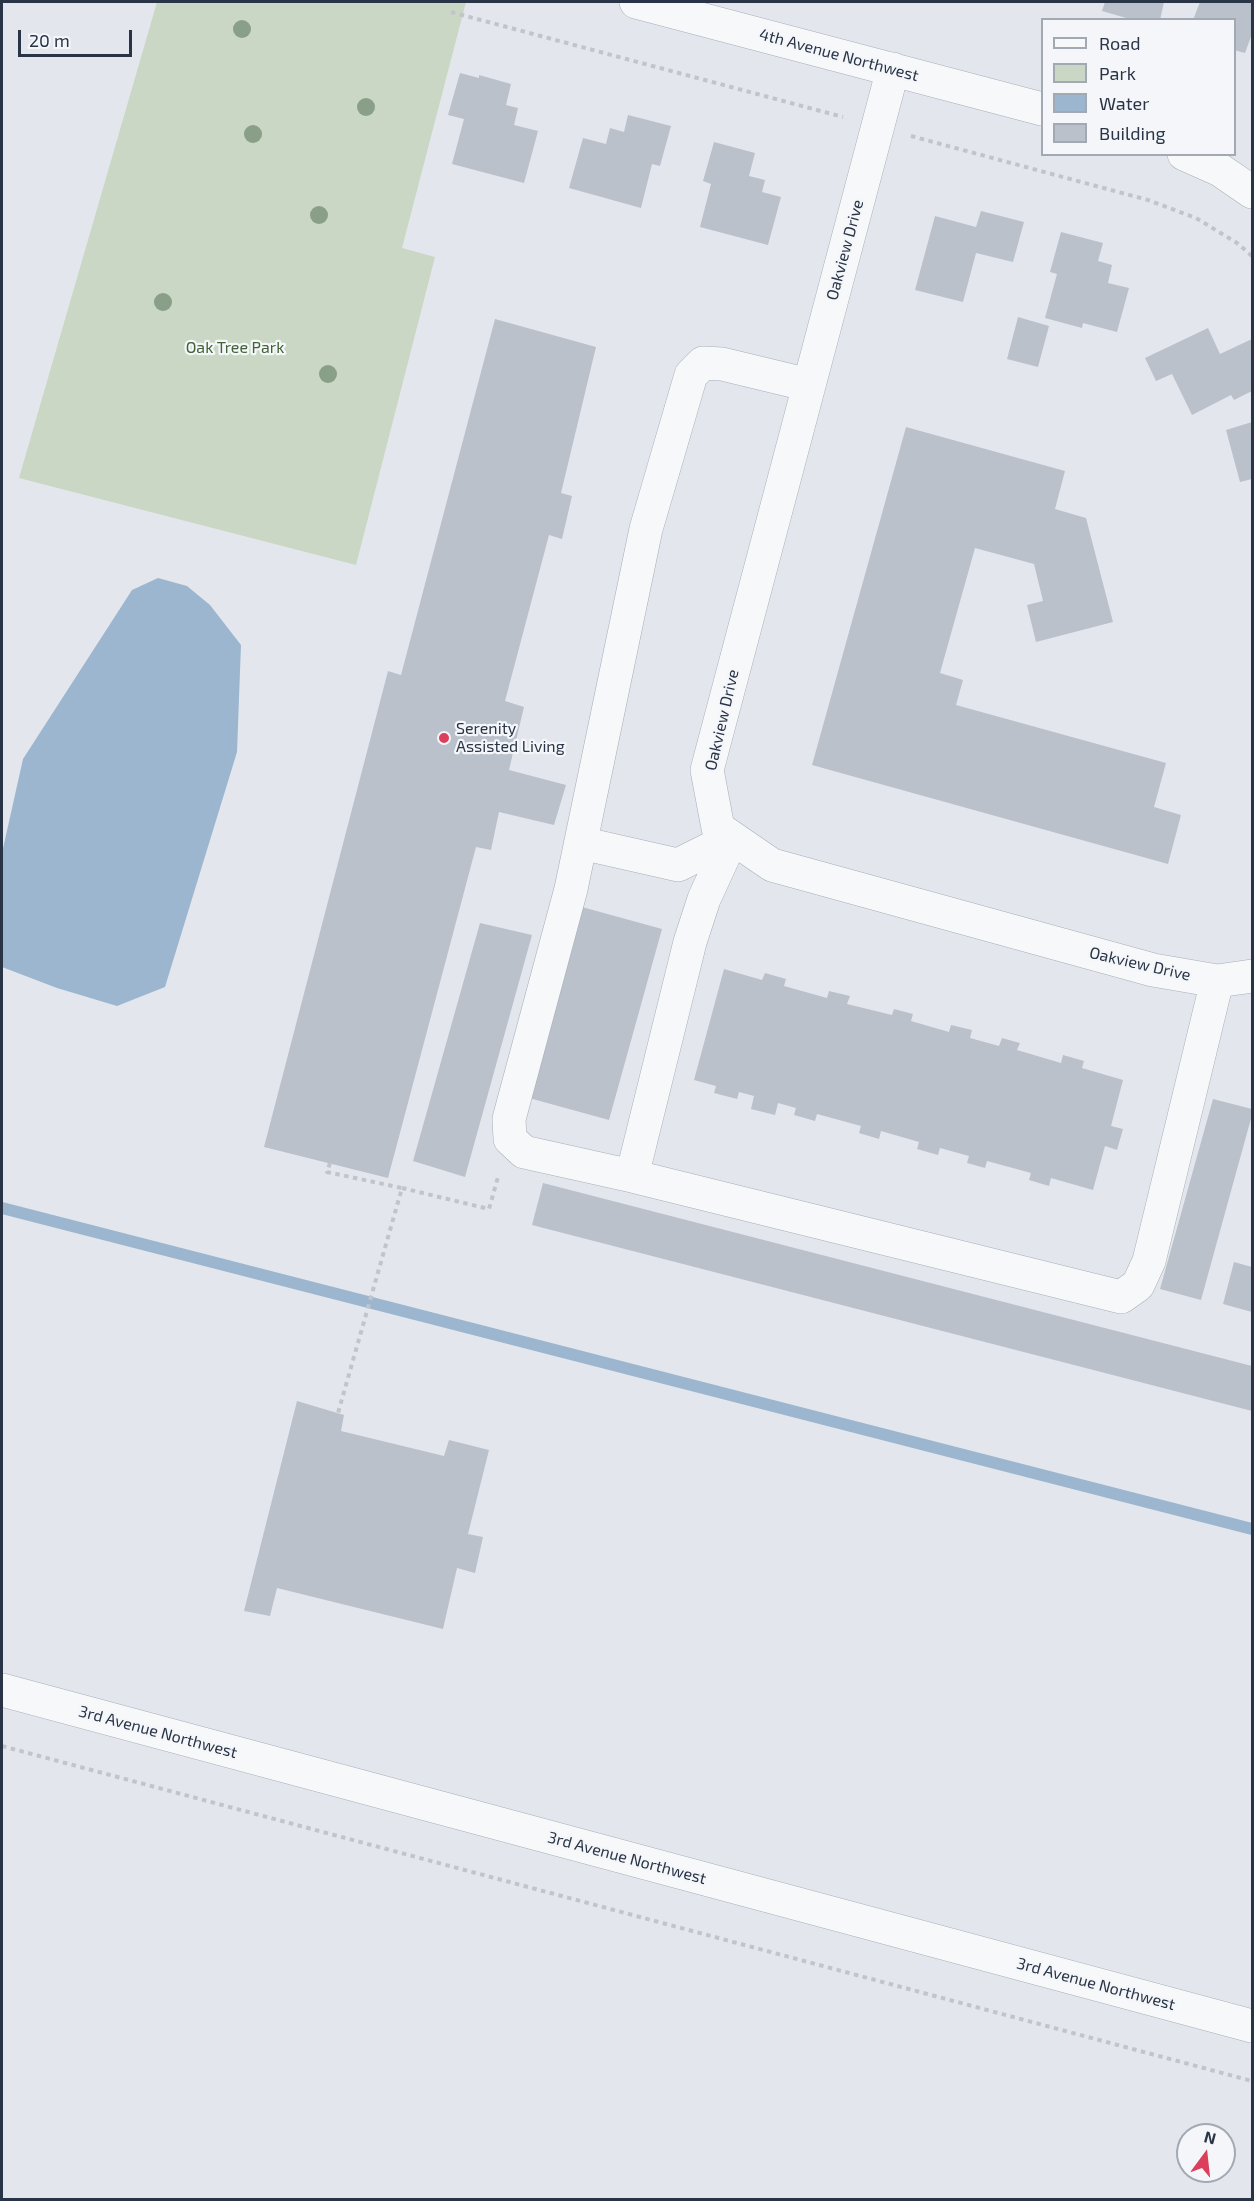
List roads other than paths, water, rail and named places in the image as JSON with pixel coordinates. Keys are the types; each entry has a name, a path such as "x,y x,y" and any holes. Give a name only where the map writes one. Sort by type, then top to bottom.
{"street":[{"name":"4th Avenue Northwest","path":"636,2 1041,110"},
{"name":"Oakview Drive","path":"893,69 707,770 718,828 772,865 1153,970 1217,981 1252,976"},
{"path":"1188,156 1220,170 1252,192"},
{"path":"809,385 722,364 703,363 691,375 645,529 571,889 509,1119 510,1139 524,1152 632,1176 1121,1297 1138,1285 1149,1261 1217,981"},
{"path":"581,843 678,865 732,838"},
{"path":"632,1176 690,942 704,899 732,838"},
{"name":"3rd Avenue Northwest","path":"2,1690 1252,2026"}],"water":[{"path":"158,578 187,586 210,605 241,645 237,752 165,987 117,1006 57,988 2,967 2,853 23,759 132,590"}],"waterway":[{"path":"2,1208 1252,1529"}],"place":[{"name":"Serenity Assisted Living","path":"444,738"}],"park label":[{"name":"Oak Tree Park","path":"235,348"}]}
